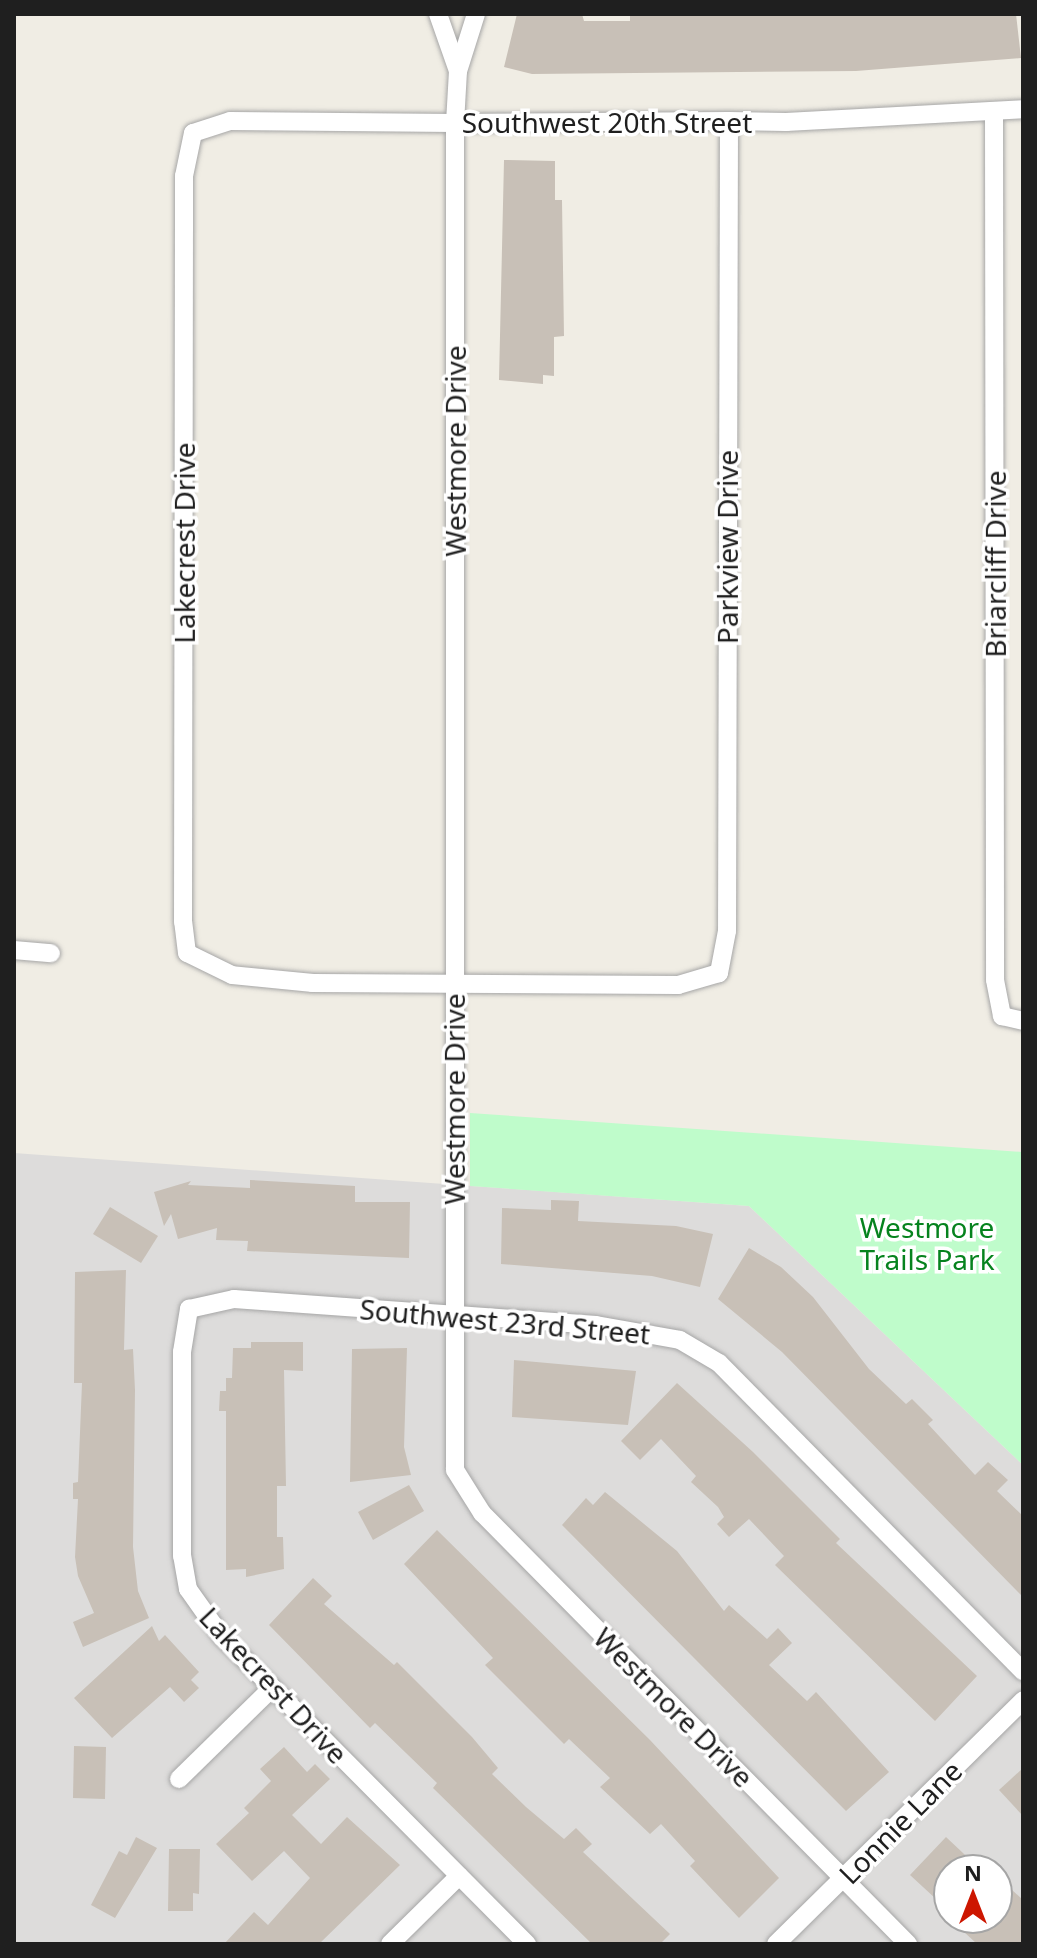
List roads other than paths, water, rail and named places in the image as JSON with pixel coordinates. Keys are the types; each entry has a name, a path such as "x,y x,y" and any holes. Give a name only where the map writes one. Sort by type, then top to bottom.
{"street":[{"name":"Westmore Drive","path":"438,14 458,71"},
{"name":"Westmore Drive","path":"476,14 458,71 455,123 455,1315 451,1438 455,1470 465,1494 908,1944"},
{"name":"Southwest 20th Street","path":"193,133 230,121 729,121 1023,109"},
{"name":"Briarcliff Drive","path":"994,112 995,980 1002,1016 1023,1021"},
{"name":"Parkview Drive","path":"454,984 678,985 719,973 727,931 729,121"},
{"name":"Lakecrest Drive","path":"193,133 184,217 183,922 187,953 232,975 284,982 454,984"},
{"path":"14,950 51,953"},
{"name":"Southwest 23rd Street","path":"189,1309 234,1299 637,1329 699,1350 719,1363 1023,1671"},
{"name":"Lakecrest Drive","path":"189,1309 182,1352 182,1556 188,1589 222,1637 527,1944"},
{"path":"179,1779 272,1688"},
{"name":"Lonnie Lane","path":"776,1944 1023,1700"},
{"path":"390,1944 459,1876"}],"park label":[{"name":"Westmore Trails Park","path":"927,1243"}]}
